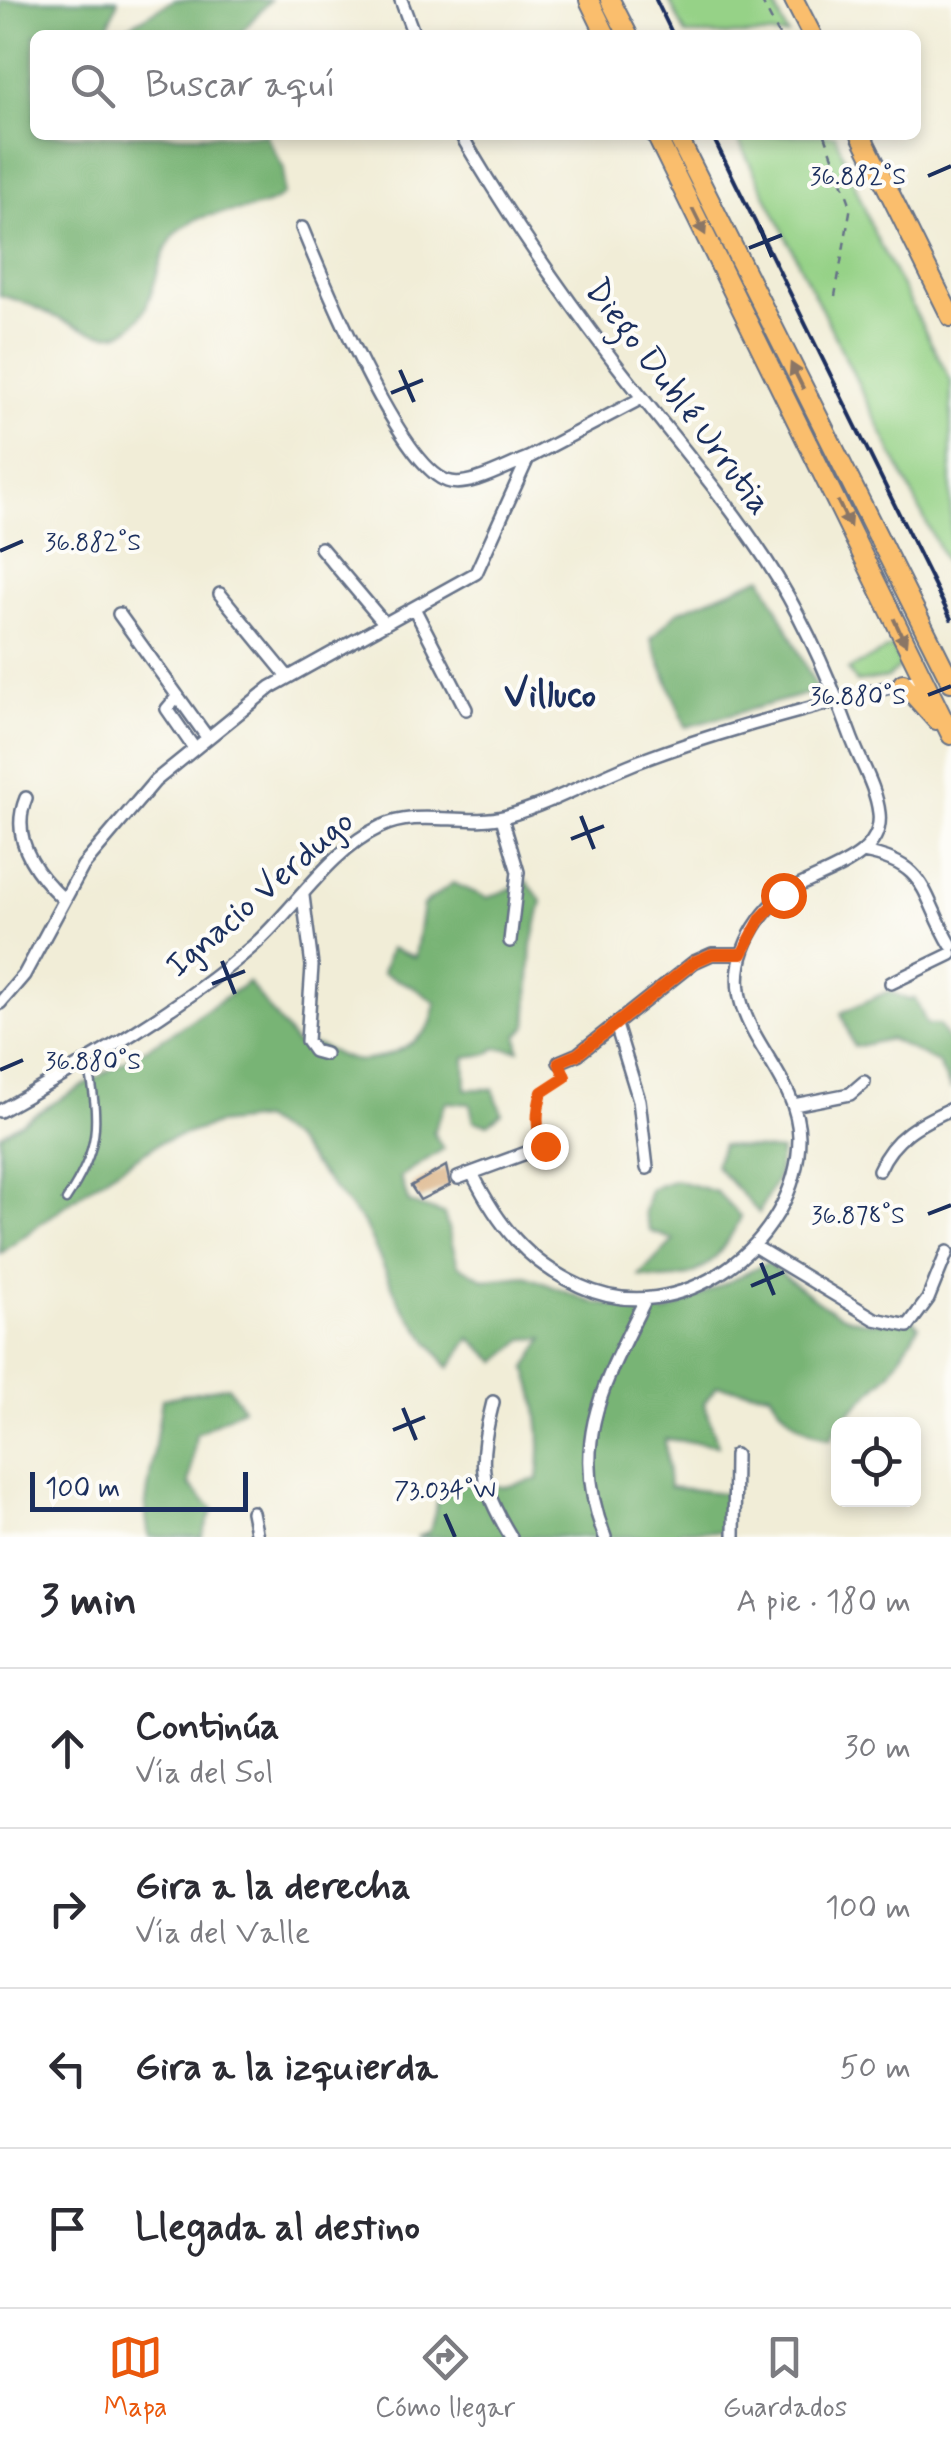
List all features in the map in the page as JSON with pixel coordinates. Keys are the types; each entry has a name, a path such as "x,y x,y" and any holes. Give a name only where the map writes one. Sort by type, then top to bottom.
{"main road":[{"path":"589,0 604,30"},
{"path":"610,0 625,30"},
{"path":"794,0 809,30"},
{"path":"658,140 951,738"},
{"path":"680,140 951,684"},
{"path":"863,140 951,317"},
{"path":"923,678 930,667 931,643"},
{"path":"923,678 940,678 951,684"},
{"path":"903,683 951,738"}],"street":[{"path":"401,0 412,30"},
{"name":"Diego Dublé Urrutia","path":"464,140 572,304 772,569 836,700 880,815 876,836 863,852"},
{"path":"302,228 372,382 438,476 450,482 465,482 528,458 642,398"},
{"path":"0,1003 30,966 62,898 121,817 194,748 288,677 415,610 483,564 508,494 528,458"},
{"path":"321,548 385,624"},
{"path":"220,594 288,677"},
{"path":"415,610 466,709"},
{"path":"119,614 207,738"},
{"name":"Ignacio Verdugo","path":"0,1111 87,1062 220,972 382,826 406,820 502,818 641,760 836,700 923,678"},
{"path":"178,696 167,710 194,748"},
{"path":"26,798 20,816 22,842 36,868 62,898"},
{"path":"502,818 518,872 510,941"},
{"path":"472,1174 527,1256 585,1289 645,1300 704,1282 754,1246 780,1210 794,1178 799,1132 794,1105 746,1020 739,993 742,954 761,918 783,895 863,852 892,857 909,867 951,945"},
{"path":"303,896 312,966 307,1041 314,1051 324,1054"},
{"path":"559,1062 616,1025 694,962 712,954 742,954"},
{"path":"891,983 951,954"},
{"path":"616,1025 639,1100 647,1168"},
{"path":"794,1105 850,1094 864,1082"},
{"path":"878,1170 898,1140 951,1108"},
{"path":"458,1178 545,1146"},
{"path":"754,1246 858,1310 908,1326 928,1300 947,1252"},
{"path":"605,1537 590,1498 590,1436 602,1388 645,1300"},
{"path":"493,1402 480,1453 482,1476 492,1506 511,1537"},
{"path":"734,1537 735,1455"},
{"path":"252,1512 257,1537"}],"lane":[{"path":"66,1200 89,1166 97,1137 87,1062"}],"path":[{"path":"761,0 776,30"},
{"path":"827,140 851,206 835,296"},
{"path":"545,1146 540,1138 537,1111 542,1092 565,1077 559,1062"}],"green space":[{"path":"0,0 118,0 108,27 117,30 30,30 30,140 269,140 284,169 283,195 259,207 206,216 182,228 165,252 143,312 123,332 96,332 0,296"},
{"path":"174,0 270,0 243,30 122,30"},
{"path":"669,0 772,0 786,30 684,30"},
{"path":"738,140 837,140 875,235 951,381 951,573"},
{"path":"762,577 818,691 686,727 651,639 677,612"},
{"path":"893,646 901,666 887,678 856,682 848,670"},
{"path":"527,882 542,901 532,945 527,1026 518,1036 519,1050 496,1048 488,1054 465,1057 466,1089 493,1089 502,1113 488,1124 474,1121 470,1104 446,1102 433,1132 443,1149 400,1177 409,1203 444,1214 458,1265 485,1280 526,1276 594,1303 665,1313 767,1263 833,1311 868,1322 907,1314 919,1326 891,1372 845,1417 831,1417 831,1439 796,1422 770,1393 717,1386 704,1403 718,1445 665,1439 669,1487 725,1493 724,1532 682,1530 672,1537 417,1537 430,1531 442,1482 505,1487 538,1479 539,1422 526,1368 544,1338 524,1339 497,1362 470,1338 449,1368 400,1303 364,1224 292,1140 261,1119 216,1124 161,1142 93,1185 0,1254 0,1135 172,1033 248,982 296,1044 321,1046 359,1060 393,1053 423,1034 436,1003 412,986 382,973 390,948 415,957 423,905 453,883 487,898"},
{"path":"889,991 908,1000 915,998 927,1025 939,1025 951,1045 951,1090 938,1063 890,1039 854,1047 841,1013"},
{"path":"722,1145 781,1151 778,1176 759,1213 715,1165"},
{"path":"675,1180 717,1192 741,1217 723,1248 702,1269 675,1278 639,1276 674,1240 650,1231 644,1212 650,1189"},
{"path":"228,1386 243,1408 196,1434 189,1485 213,1509 202,1537 149,1537 145,1509 162,1399"}],"building":[{"path":"446,1166 450,1185 420,1200 411,1186"}],"railway":[{"path":"656,0 671,30"},
{"path":"714,140 951,619"}],"district":[{"name":"Villuco","path":"550,695"}],"route":[{"path":"545,1146 540,1138 537,1111 542,1092 565,1077 559,1062 578,1054 694,962 712,954 742,954 761,918 783,895"}]}
